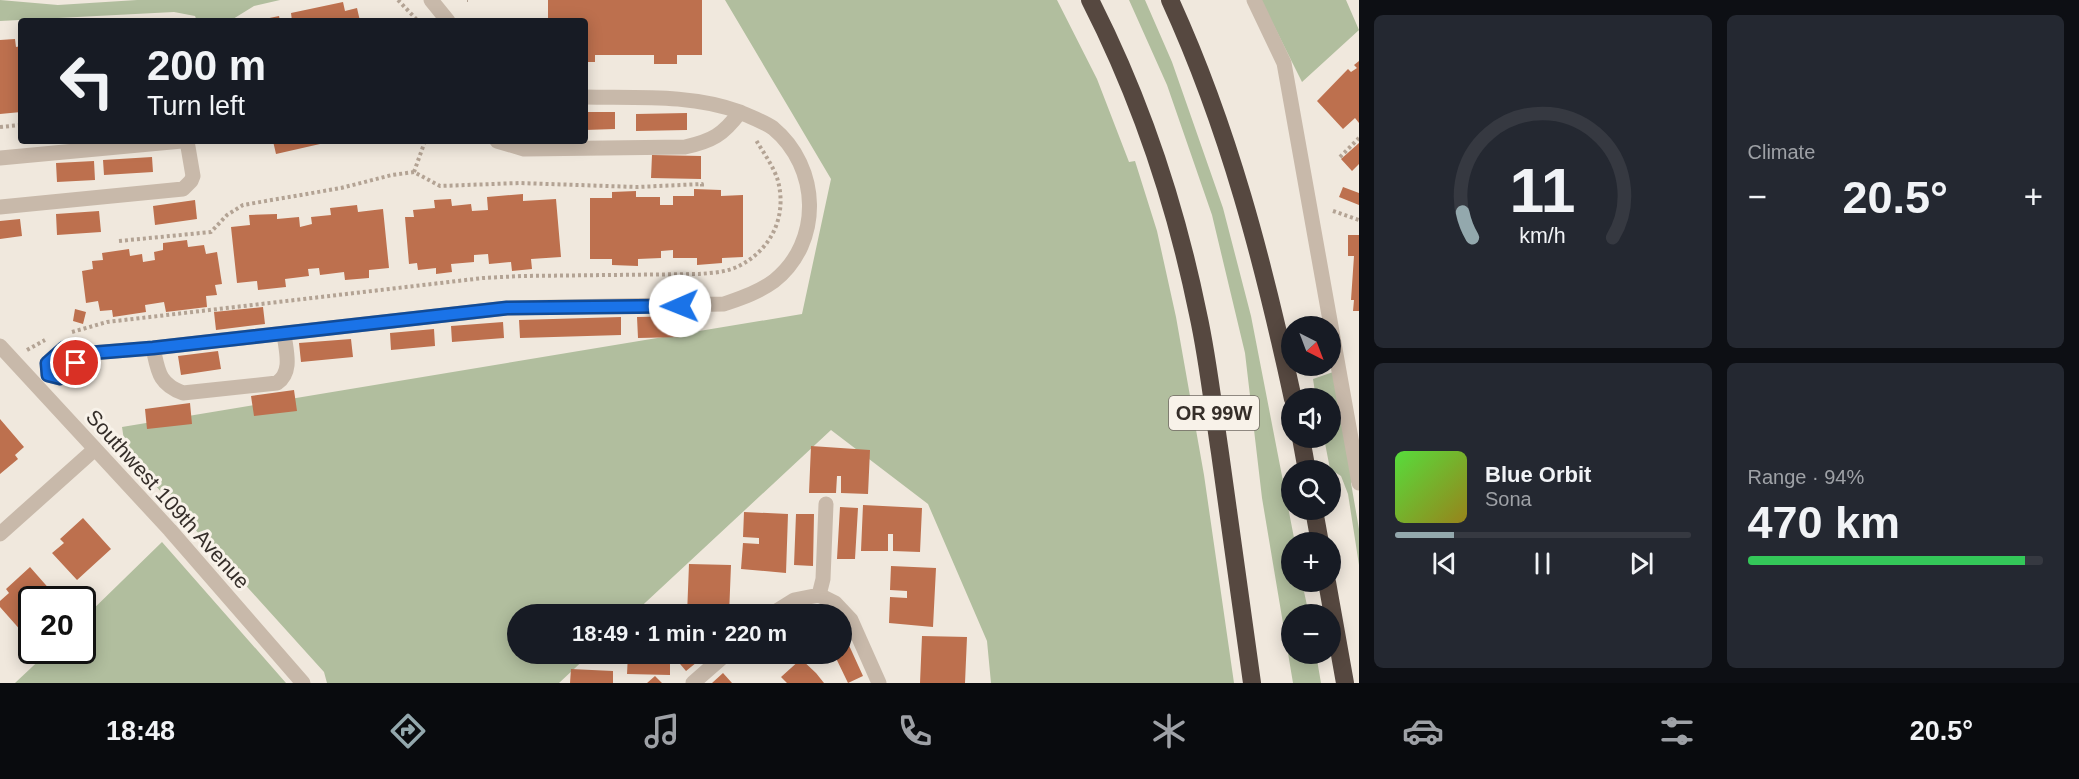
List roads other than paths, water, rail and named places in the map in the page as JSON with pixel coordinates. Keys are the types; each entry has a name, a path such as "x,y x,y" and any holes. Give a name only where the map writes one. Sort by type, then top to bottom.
{"highway":[{"name":"OR 99W","path":"1090,0 1123,74 1152,148 1174,218 1198,314 1252,683"},
{"path":"1170,0 1216,109 1246,204 1291,388"},
{"path":"1329,592 1345,683"}],"street":[{"path":"431,0 446,18"},
{"path":"1254,0 1284,63 1359,483"},
{"path":"37,387 48,375 47,363 64,348 79,354 153,348 507,308 724,304 743,298 775,279 794,258 801,246 810,213 806,178 796,156 785,140 771,127 722,105 702,101 588,97"},
{"path":"507,144 524,149 684,147 708,142 732,123 740,112"},
{"path":"0,158 150,144"},
{"path":"0,207 183,189 193,176 188,144"},
{"path":"153,348 158,373 165,383 183,393 277,383 284,378 287,366 284,334"},
{"name":"Southwest 109th Avenue","path":"0,346 171,530 303,683"},
{"path":"0,534 94,448"},
{"path":"819,595 823,579 826,504"},
{"path":"788,604 794,600 819,595 835,603 851,620 879,683"},
{"path":"693,683 715,664"}]}
